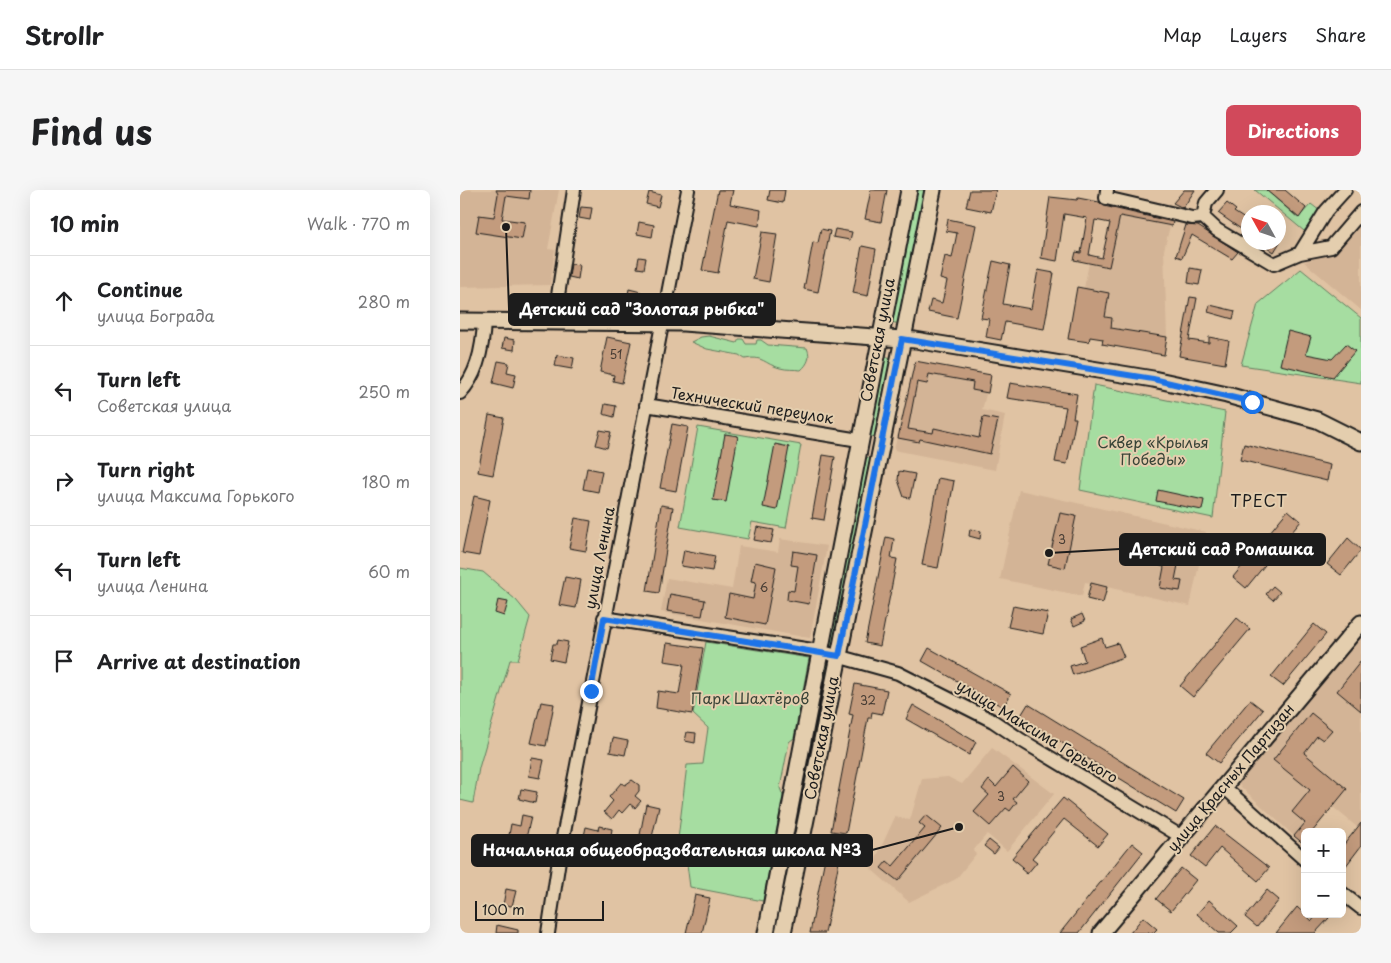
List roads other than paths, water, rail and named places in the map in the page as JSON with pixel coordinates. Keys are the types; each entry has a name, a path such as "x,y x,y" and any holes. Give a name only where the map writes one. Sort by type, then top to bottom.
{"main road":[{"name":"Советская улица","path":"766,933 879,336 909,190"},
{"name":"Советская улица","path":"782,933 933,190"},
{"path":"460,321 661,323 902,339 1153,379 1227,395 1317,420 1361,442"},
{"name":"улица Красных Партизан","path":"1101,933 1361,623"}],"street":[{"path":"554,322 574,190"},
{"name":"улица Ленина","path":"548,933 560,853 604,618 688,190"},
{"path":"1203,217 1206,203 1217,190"},
{"path":"1300,253 1326,211 1345,190"},
{"path":"1107,194 1192,218 1203,217 1217,230 1274,264 1300,253 1331,248 1361,212"},
{"path":"460,393 472,380 480,353 484,321"},
{"name":"Технический переулок","path":"646,405 853,438"},
{"name":"улица Максима Горького","path":"604,618 819,651 898,673 985,716 1182,837"},
{"path":"1224,788 1301,856"},
{"path":"1346,896 1361,908"}],"place":[{"name":"Детский сад \"Золотая рыбка\"","path":"506,227"},
{"name":"Детский сад Ромашка","path":"1049,553"},
{"name":"Начальная общеобразовательная школа №3","path":"959,827"}],"district":[{"name":"ТРЕСТ","path":"1259,501"}],"park label":[{"name":"Сквер «Крылья Победы»","path":"1153,452"},
{"name":"Парк Шахтёров","path":"750,699"}]}
